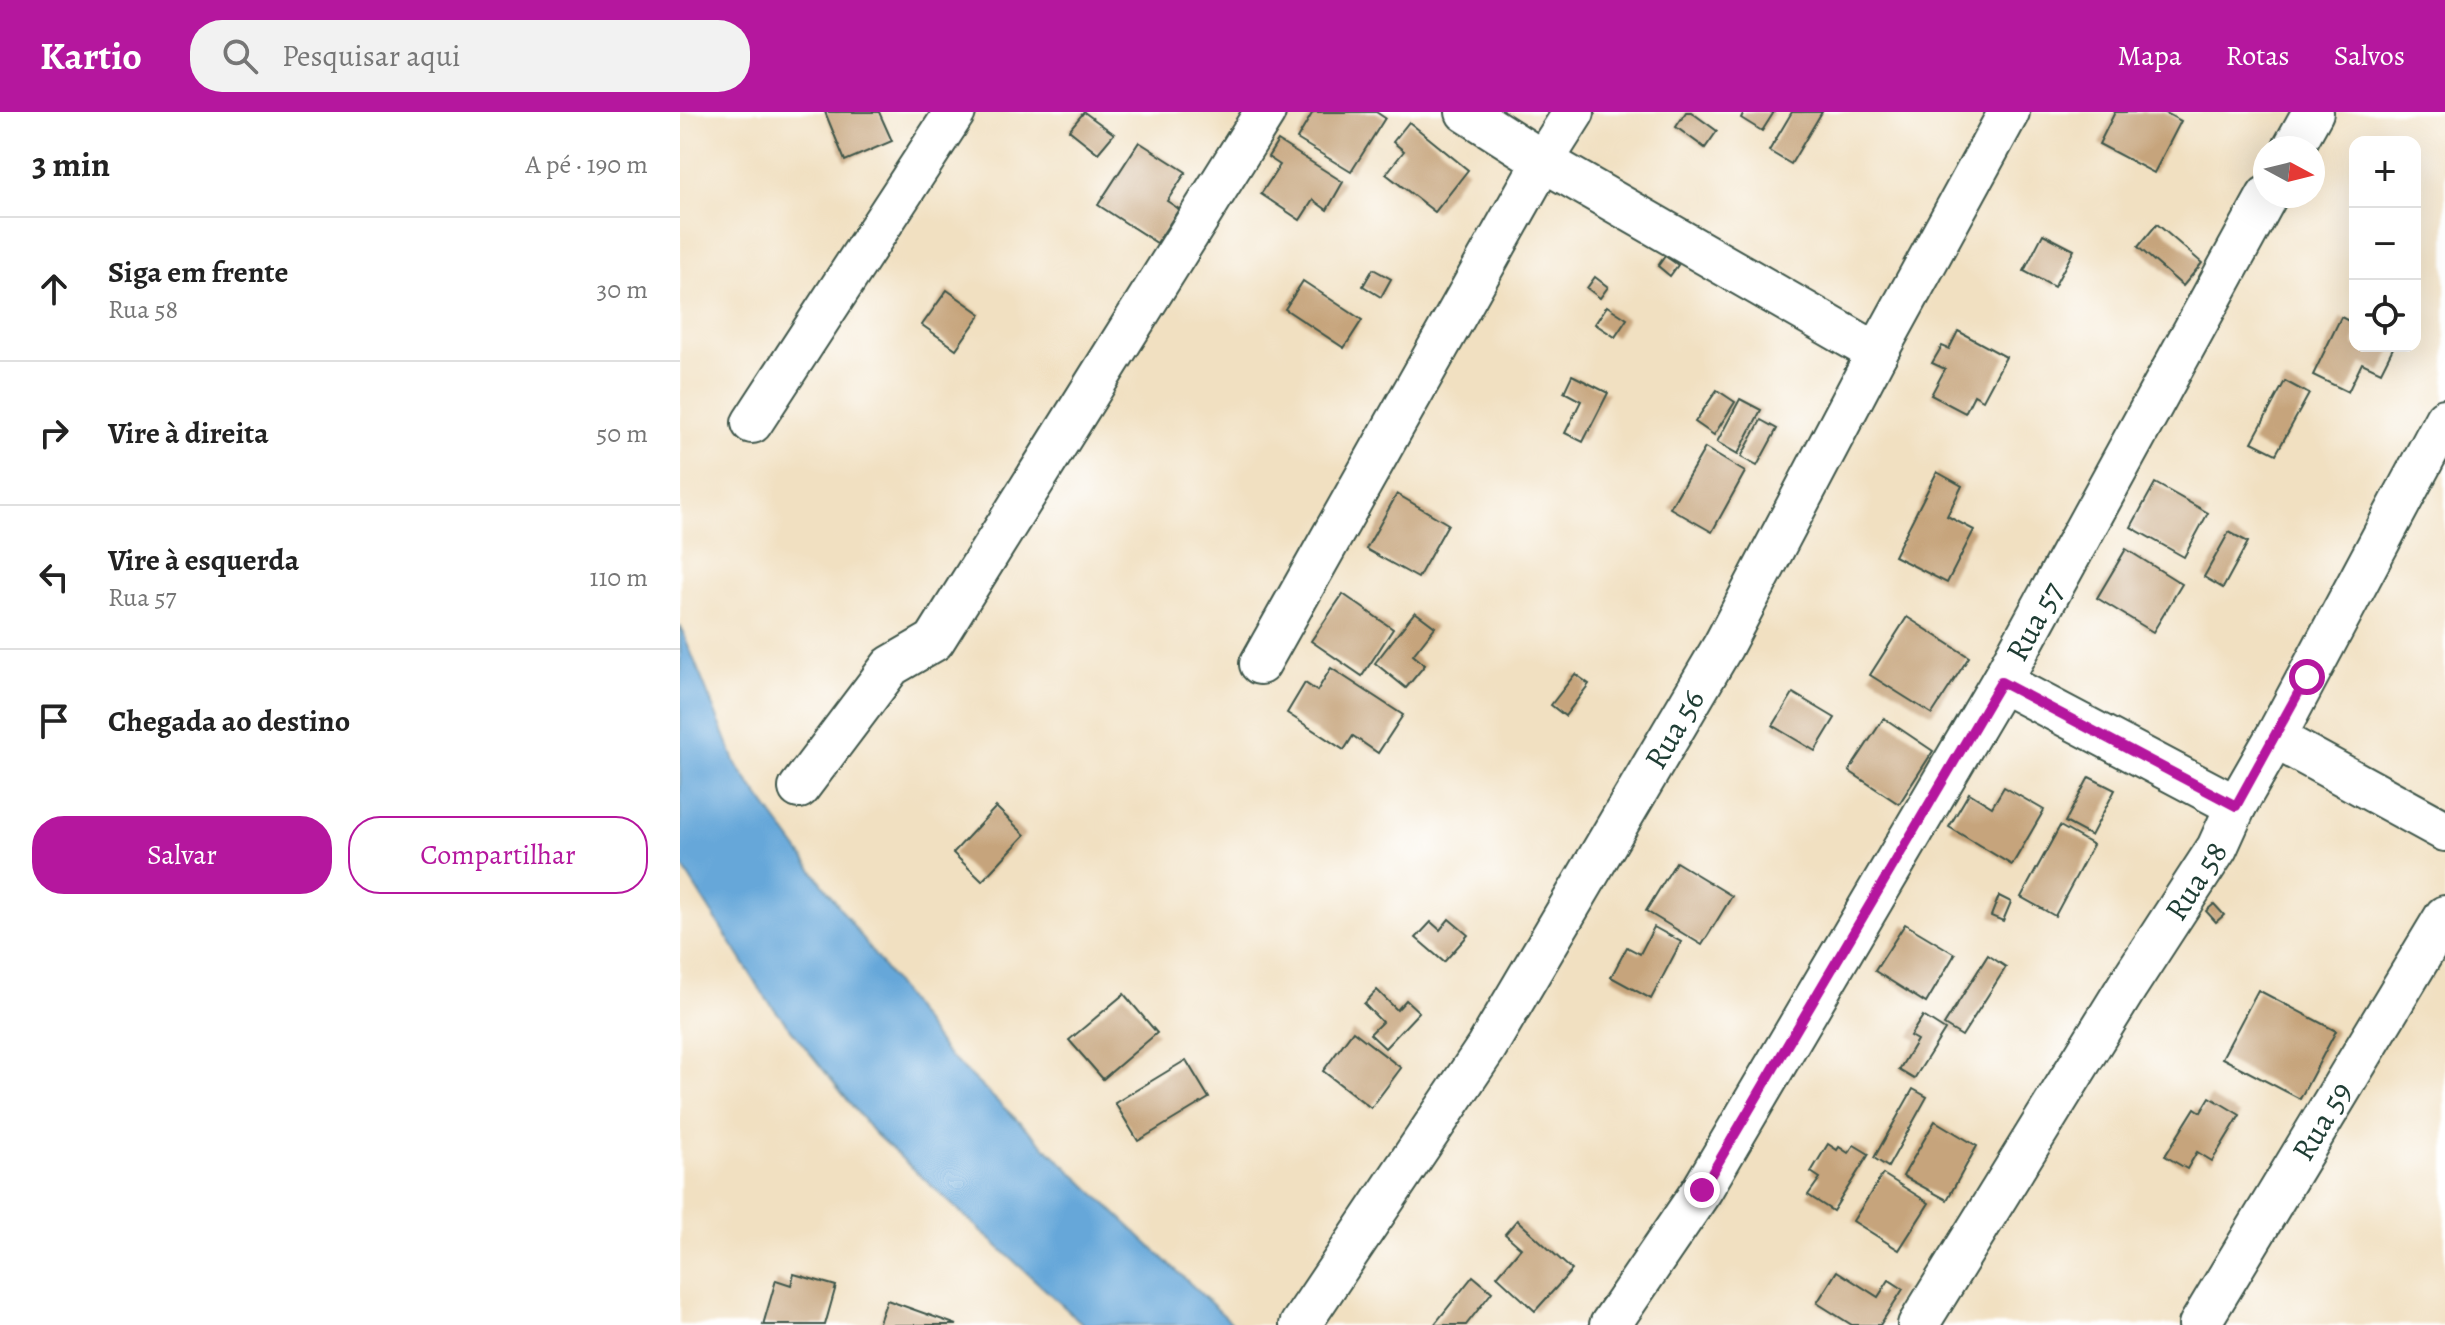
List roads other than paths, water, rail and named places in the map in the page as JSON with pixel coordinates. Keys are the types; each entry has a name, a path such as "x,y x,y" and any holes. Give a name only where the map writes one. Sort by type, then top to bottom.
{"street":[{"path":"752,423 955,112"},
{"path":"799,788 891,666 934,641 1265,112"},
{"path":"1466,112 1543,161 1877,353"},
{"path":"1260,664 1543,161 1574,112"},
{"name":"Rua 56","path":"1300,1325 1486,1048 1723,646 1877,353 2009,112"},
{"path":"2300,136 2313,112"},
{"name":"Rua 57","path":"1610,1325 1702,1190 2001,682 2260,208"},
{"name":"Rua 58","path":"1918,1325 2128,985 2217,848 2236,806 2445,419"},
{"path":"2001,682 2236,806"},
{"path":"2275,738 2445,831"},
{"name":"Rua 59","path":"2199,1325 2445,916"}],"water":[{"path":"680,625 737,766 945,1052 1234,1325 1084,1325 874,1133 765,997 680,863"}]}
